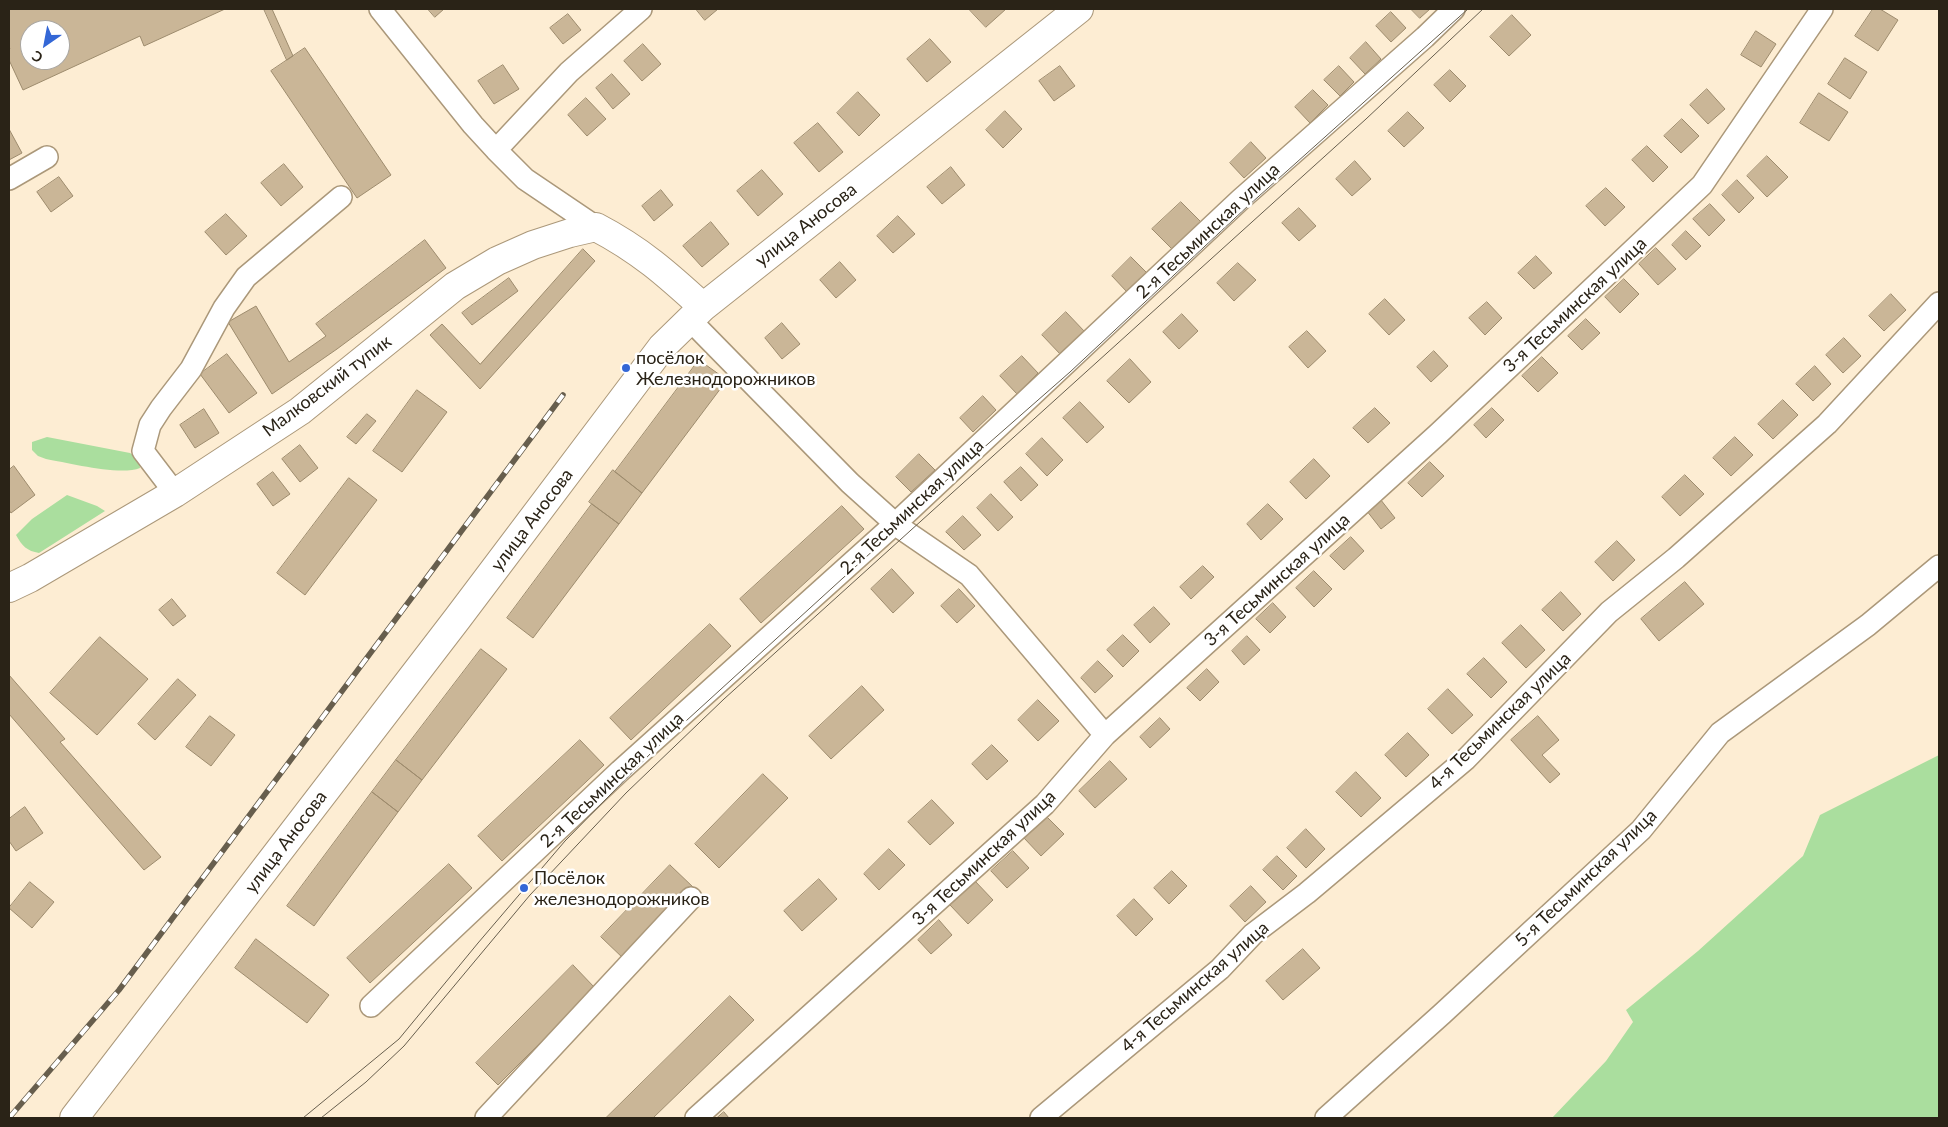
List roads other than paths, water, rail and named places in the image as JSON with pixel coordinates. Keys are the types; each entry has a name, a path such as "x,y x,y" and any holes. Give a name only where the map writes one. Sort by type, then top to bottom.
{"main road":[{"name":"улица Аносова","path":"74,1118 468,605 662,347 696,313 1079,9"},
{"path":"596,227 626,243 660,268 696,313"},
{"name":"Малковский тупик","path":"9,588 30,578 176,493 300,411 455,286 497,261 570,233 596,227"}],"street":[{"path":"380,9 473,125 496,150 526,179 596,227"},
{"path":"496,150 569,72 641,9"},
{"name":"2-я Тесьминская улица","path":"371,1006 620,771 902,528 1240,200 1454,9"},
{"name":"3-я Тесьминская улица","path":"696,1118 1045,804 1105,735 1438,434 1702,185 1822,9"},
{"path":"9,179 47,157"},
{"path":"176,493 144,451 150,425 191,369 224,308 246,277 341,197"},
{"name":"4-я Тесьминская улица","path":"1041,1118 1220,969 1253,934 1308,893 1466,759 1609,612 1676,558 1827,424 1939,303"},
{"path":"696,313 752,382 850,483 902,528 968,575 1105,735"},
{"name":"5-я Тесьминская улица","path":"1326,1118 1449,1008 1641,830 1720,733 1868,625 1939,566"},
{"path":"486,1118 692,898"}],"tram line":[{"path":"303,1118 399,1039 565,841 653,751 899,527 932,493 1070,372 1249,205 1468,9"},
{"path":"321,1118 366,1082 404,1046 530,895 626,793 724,699 1366,119 1483,9"}],"railway":[{"path":"9,1118 119,990 563,395"}],"place":[{"name":"посёлок Железнодорожников","path":"626,368"},
{"name":"Посёлок железнодорожников","path":"524,888"}]}
